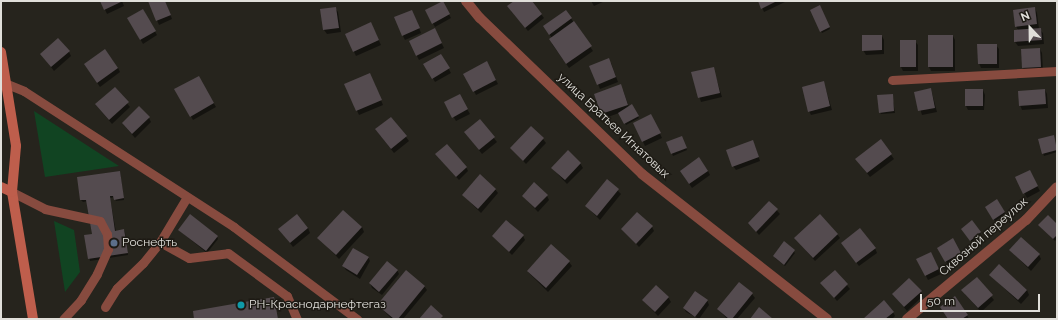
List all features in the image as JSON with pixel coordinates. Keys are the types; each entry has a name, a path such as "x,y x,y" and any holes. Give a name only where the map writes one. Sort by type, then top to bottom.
{"main road":[{"path":"1,52 16,146 12,192 33,319"},
{"path":"1,187 12,192"}],"street":[{"name":"улица Братьев Игнатовых","path":"466,1 480,18 642,174 827,319"},
{"name":"Сквозной переулок","path":"907,319 1026,220 1057,187"}],"lane":[{"path":"892,80 1057,71"},
{"path":"7,84 24,91 234,227 357,319"},
{"path":"12,192 45,208 100,221 107,234 108,249 97,274 81,300 63,319"},
{"path":"105,307 117,288 143,263 160,242 187,197"},
{"path":"160,242 189,258 228,253 287,296 298,319"}],"green space":[{"path":"34,111 105,157 119,166 45,177"},
{"path":"54,221 74,230 80,272 65,292"}],"building":[{"path":"100,1 123,1 104,10"},
{"path":"148,1 165,1 171,15 156,21"},
{"path":"443,1 450,14 432,24 425,10"},
{"path":"514,1 532,1 542,14 525,28 507,6"},
{"path":"758,1 777,1 761,9"},
{"path":"820,5 830,27 820,32 810,10"},
{"path":"336,7 339,28 323,30 320,9"},
{"path":"1035,7 1037,24 1015,27 1013,10"},
{"path":"143,9 156,31 140,40 127,18"},
{"path":"412,10 420,28 402,36 394,17"},
{"path":"566,10 572,18 549,35 543,26"},
{"path":"574,21 592,46 566,64 549,39"},
{"path":"371,22 379,40 353,52 345,34"},
{"path":"435,28 442,43 416,56 409,41"},
{"path":"1041,28 1042,40 1014,42 1014,30"},
{"path":"862,35 882,35 882,50 862,51"},
{"path":"928,35 953,35 953,67 928,67"},
{"path":"58,38 70,51 51,67 40,54"},
{"path":"900,40 916,40 916,67 900,67"},
{"path":"977,44 997,44 997,64 978,64"},
{"path":"1040,48 1041,67 1022,68 1021,49"},
{"path":"105,49 118,68 97,83 84,64"},
{"path":"441,54 450,68 432,79 423,64"},
{"path":"609,58 616,77 597,85 589,66"},
{"path":"487,61 496,80 473,92 463,74"},
{"path":"714,67 720,93 698,98 691,72"},
{"path":"370,73 382,100 356,111 344,84"},
{"path":"199,76 214,103 190,117 174,89"},
{"path":"824,81 830,106 808,112 802,87"},
{"path":"621,84 628,105 601,114 594,94"},
{"path":"115,87 129,102 109,120 95,104"},
{"path":"931,88 935,108 918,111 914,92"},
{"path":"965,89 983,89 983,106 965,106"},
{"path":"1045,89 1046,104 1019,106 1018,91"},
{"path":"460,94 468,109 452,118 444,102"},
{"path":"893,94 894,111 879,113 877,95"},
{"path":"632,104 639,116 624,124 618,113"},
{"path":"139,106 150,117 132,134 122,123"},
{"path":"651,114 661,133 642,142 633,123"},
{"path":"391,117 407,136 391,149 375,129"},
{"path":"480,119 495,137 479,150 464,132"},
{"path":"531,126 544,138 523,161 510,148"},
{"path":"1054,135 1057,150 1042,154 1038,139"},
{"path":"682,136 687,148 671,154 666,142"},
{"path":"881,139 892,154 867,173 855,159"},
{"path":"753,140 759,157 732,167 726,150"},
{"path":"447,144 467,167 456,177 435,154"},
{"path":"568,150 581,163 565,180 551,168"},
{"path":"699,157 708,171 689,184 680,171"},
{"path":"1030,170 1038,186 1023,194 1015,177"},
{"path":"120,171 124,198 114,200 113,196 110,196 115,231 124,229 128,253 88,259 84,235 92,234 86,200 80,200 77,177"},
{"path":"480,174 496,189 478,209 462,195"},
{"path":"607,179 619,189 597,216 585,206"},
{"path":"534,182 548,195 535,208 522,196"},
{"path":"997,199 1005,212 993,220 985,207"},
{"path":"769,201 778,209 756,232 748,223"},
{"path":"343,210 362,227 336,255 317,238"},
{"path":"637,212 653,226 636,244 621,229"},
{"path":"190,214 218,236 206,251 178,230"},
{"path":"297,214 308,228 290,243 278,229"},
{"path":"820,214 838,234 813,258 794,238"},
{"path":"1048,215 1057,224 1057,235 1053,239 1038,225"},
{"path":"506,220 524,235 509,252 492,236"},
{"path":"972,220 981,232 970,241 961,229"},
{"path":"860,228 876,248 856,263 841,243"},
{"path":"1021,237 1040,254 1028,267 1009,250"},
{"path":"953,238 961,253 945,262 937,248"},
{"path":"784,241 795,250 784,265 773,256"},
{"path":"551,244 570,261 546,288 527,271"},
{"path":"353,248 369,257 357,275 342,266"},
{"path":"931,252 939,269 925,276 916,259"},
{"path":"387,261 398,270 379,292 369,283"},
{"path":"999,264 1027,290 1018,300 989,275"},
{"path":"406,270 425,286 398,319 394,319 377,305"},
{"path":"835,270 848,284 834,298 820,283"},
{"path":"977,277 993,295 978,308 961,290"},
{"path":"909,278 922,291 904,307 892,294"},
{"path":"739,282 753,293 732,319 729,319 717,309"},
{"path":"656,285 669,297 655,312 642,300"},
{"path":"695,291 708,300 695,317 683,308"},
{"path":"955,296 968,315 962,319 948,319 940,307"},
{"name":"РН-Краснодарнефтегаз","path":"274,297 278,319 194,319 193,311"},
{"path":"884,300 894,312 885,319 863,319"},
{"path":"431,305 443,316 440,319 419,319"},
{"path":"759,307 773,319 750,319"}],"place":[{"name":"Роснефть","path":"114,243"},
{"name":"РН-Краснодарнефтегаз","path":"241,305"}]}
